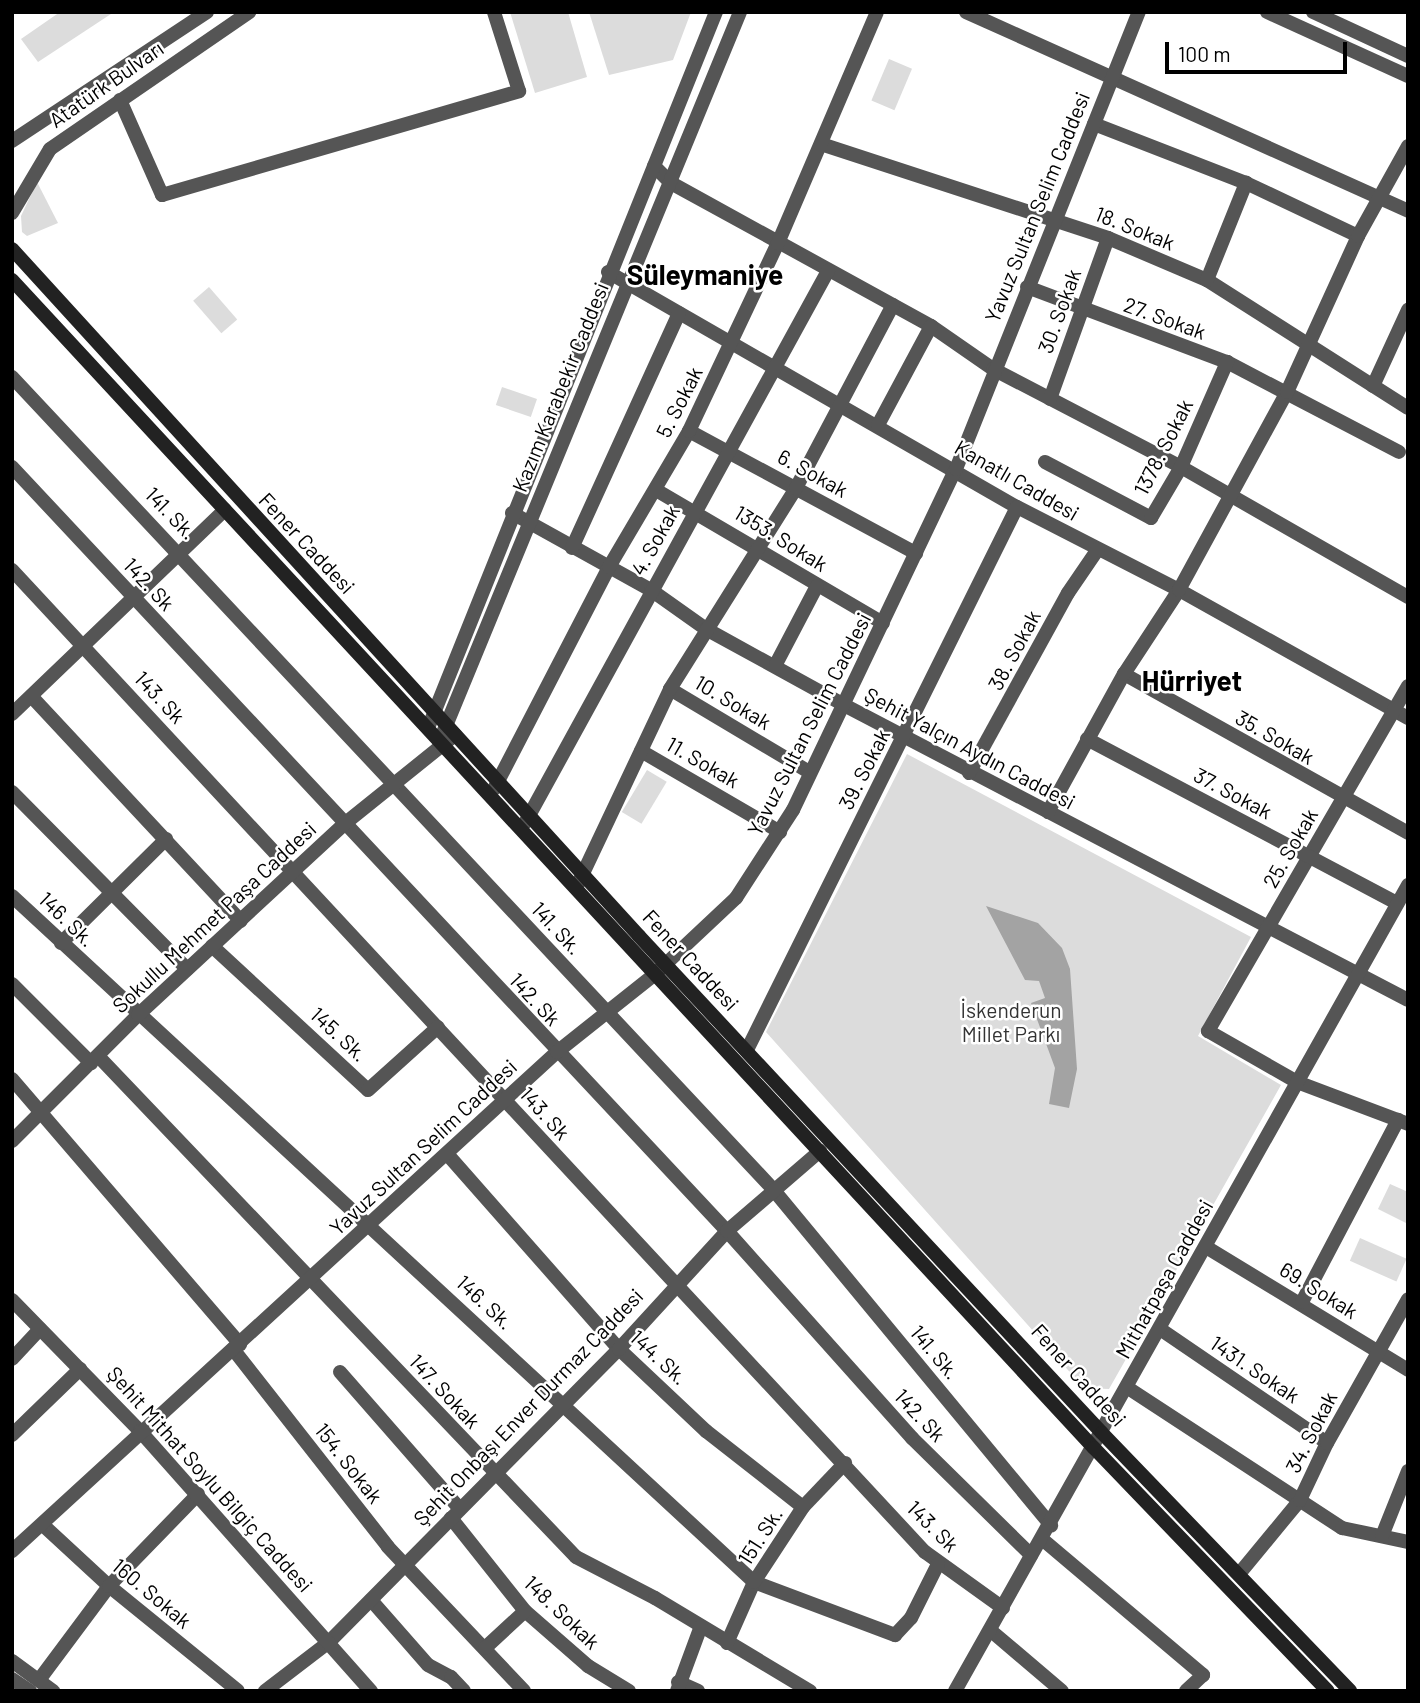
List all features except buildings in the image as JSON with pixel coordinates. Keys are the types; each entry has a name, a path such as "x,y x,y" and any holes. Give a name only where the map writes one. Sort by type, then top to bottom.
{"main road":[{"name":"Fener Caddesi","path":"12,249 582,873 660,969 820,1150 1094,1448 1328,1691"},
{"name":"Fener Caddesi","path":"12,280 577,890 747,1050 1102,1433 1350,1691"}],"street":[{"name":"Atatürk Bulvarı","path":"12,141 207,12"},
{"name":"Atatürk Bulvarı","path":"12,213 50,149 249,12"},
{"path":"120,100 163,195 519,92 494,12"},
{"name":"Kazım Karabekir Caddesi","path":"428,729 608,272 716,12"},
{"name":"Kazım Karabekir Caddesi","path":"441,743 451,730 527,522 625,283 671,183 740,12"},
{"name":"5. Sokak","path":"490,796 609,567 688,431 778,243 877,12"},
{"path":"966,12 1408,211"},
{"name":"Yavuz Sultan Selim Caddesi","path":"12,1551 43,1525 139,1431 448,1155 557,1052 660,969 736,898 780,832 844,705 956,469 993,369 1139,12"},
{"path":"1267,12 1408,76"},
{"path":"1313,12 1408,56"},
{"path":"1094,124 1246,183 1358,236"},
{"name":"18. Sokak","path":"821,144 1108,238 1207,280 1308,341 1408,408"},
{"path":"1048,812 1124,674 1179,590 1227,496 1287,391 1358,236 1408,146"},
{"path":"654,166 671,183 931,326 993,369 1181,467 1227,496 1408,597"},
{"path":"1207,280 1246,183"},
{"name":"30. Sokak","path":"1050,399 1108,238"},
{"name":"4. Sokak","path":"523,831 527,813 828,271"},
{"name":"Kanatlı Caddesi","path":"608,272 730,345 956,469 1017,507 1179,590 1408,718"},
{"name":"27. Sokak","path":"1027,287 1082,310 1227,362 1287,391 1399,452"},
{"path":"577,890 582,873 670,689 796,488 893,305"},
{"path":"1373,386 1408,310"},
{"path":"572,548 679,313"},
{"path":"878,425 931,326"},
{"name":"1378. Sokak","path":"1045,462 1151,518 1181,467 1227,362"},
{"name":"141. Sk.","path":"12,377 608,1012 733,1152 772,1188 1051,1525"},
{"name":"6. Sokak","path":"688,431 728,450 916,553"},
{"name":"142. Sk","path":"12,467 343,825 727,1231 912,1438 1031,1555"},
{"name":"1353. Sokak","path":"656,489 883,623"},
{"name":"39. Sokak","path":"747,1050 1017,507"},
{"path":"225,510 84,648 20,704 166,839 241,921"},
{"name":"Şehit Yalçın Aydın Caddesi","path":"512,513 651,590 706,629 776,664 844,705 906,734 969,773 1408,1000"},
{"name":"38. Sokak","path":"969,773 1068,593 1098,549"},
{"name":"143. Sk","path":"12,570 438,1027 674,1285 938,1564 1003,1608"},
{"path":"776,664 817,586"},
{"name":"35. Sokak","path":"1124,674 1342,800 1408,833"},
{"name":"25. Sokak","path":"1297,1082 1208,1031 1408,686"},
{"name":"10. Sokak","path":"670,689 809,772"},
{"name":"37. Sokak","path":"1087,739 1397,903"},
{"name":"Sokullu Mehmet Paşa Caddesi","path":"12,1141 42,1108 187,969 295,874 343,825 441,743"},
{"name":"11. Sokak","path":"641,751 780,832"},
{"path":"12,792 112,897 187,969"},
{"path":"61,943 112,897 166,839"},
{"name":"Mithatpaşa Caddesi","path":"956,1691 1408,885"},
{"name":"146. Sk.","path":"12,895 138,1015 371,1223 754,1582 895,1635 911,1618 938,1564"},
{"name":"145. Sk.","path":"212,946 369,1090 438,1027"},
{"name":"147. Sokak","path":"12,984 95,1060 311,1278 494,1474 576,1557 701,1626 810,1691"},
{"name":"154. Sokak","path":"12,1079 42,1108 237,1346 406,1564 524,1691"},
{"path":"1297,1082 1404,1121 1302,1302"},
{"name":"Şehit Onbaşı Enver Durmaz Caddesi","path":"265,1691 329,1642 619,1349 674,1285 727,1231 772,1188 820,1150"},
{"name":"144. Sk.","path":"448,1155 619,1349 706,1431 803,1507"},
{"name":"69. Sokak","path":"1206,1247 1302,1302 1377,1353 1408,1370"},
{"name":"34. Sokak","path":"1239,1574 1300,1500 1327,1443 1408,1299"},
{"name":"Şehit Mithat Soylu Bilgiç Caddesi","path":"12,1300 198,1494 371,1691"},
{"path":"12,1359 40,1329"},
{"name":"1431. Sokak","path":"1160,1329 1327,1443"},
{"path":"12,1435 80,1369"},
{"name":"148. Sokak","path":"340,1372 456,1514 525,1611 588,1666 629,1691"},
{"path":"1128,1388 1342,1528 1408,1542"},
{"name":"151. Sk.","path":"727,1643 754,1582 803,1507 845,1463"},
{"path":"1382,1536 1408,1471"},
{"path":"35,1685 109,1586 198,1494"},
{"name":"160. Sokak","path":"43,1525 109,1586 238,1691"},
{"path":"1042,1539 1203,1675 1186,1691"},
{"path":"371,1600 428,1665 464,1691"},
{"path":"485,1648 525,1611"},
{"path":"698,1691 678,1687 701,1626"},
{"path":"990,1630 1062,1691"},
{"path":"12,1661 35,1685"},
{"path":"12,1679 53,1691"}],"green space":[{"path":"60,12 114,12 38,62 21,39"},
{"path":"510,12 568,12 587,77 535,93"},
{"path":"589,12 691,12 673,60 609,75"},
{"path":"889,59 912,69 894,110 871,100"},
{"path":"37,182 58,223 27,236 22,232 21,216"},
{"path":"209,287 237,319 221,333 193,301"},
{"path":"502,387 537,399 531,417 496,405"},
{"name":"İskenderun Millet Parkı","path":"907,754 1251,937 1198,1036 1281,1085 1109,1389 1084,1388 766,1032"},
{"path":"647,770 667,782 641,824 622,812"},
{"path":"1390,1184 1408,1192 1408,1224 1378,1209"},
{"path":"1360,1238 1407,1259 1396,1282 1350,1261"}],"shaded area":[{"path":"986,906 1038,923 1062,948 1070,969 1077,1069 1069,1108 1049,1104 1055,1068 1031,1003 1045,998 1039,981 1025,980"}],"district":[{"name":"Süleymaniye","path":"705,274"},
{"name":"Hürriyet","path":"1192,680"}]}
